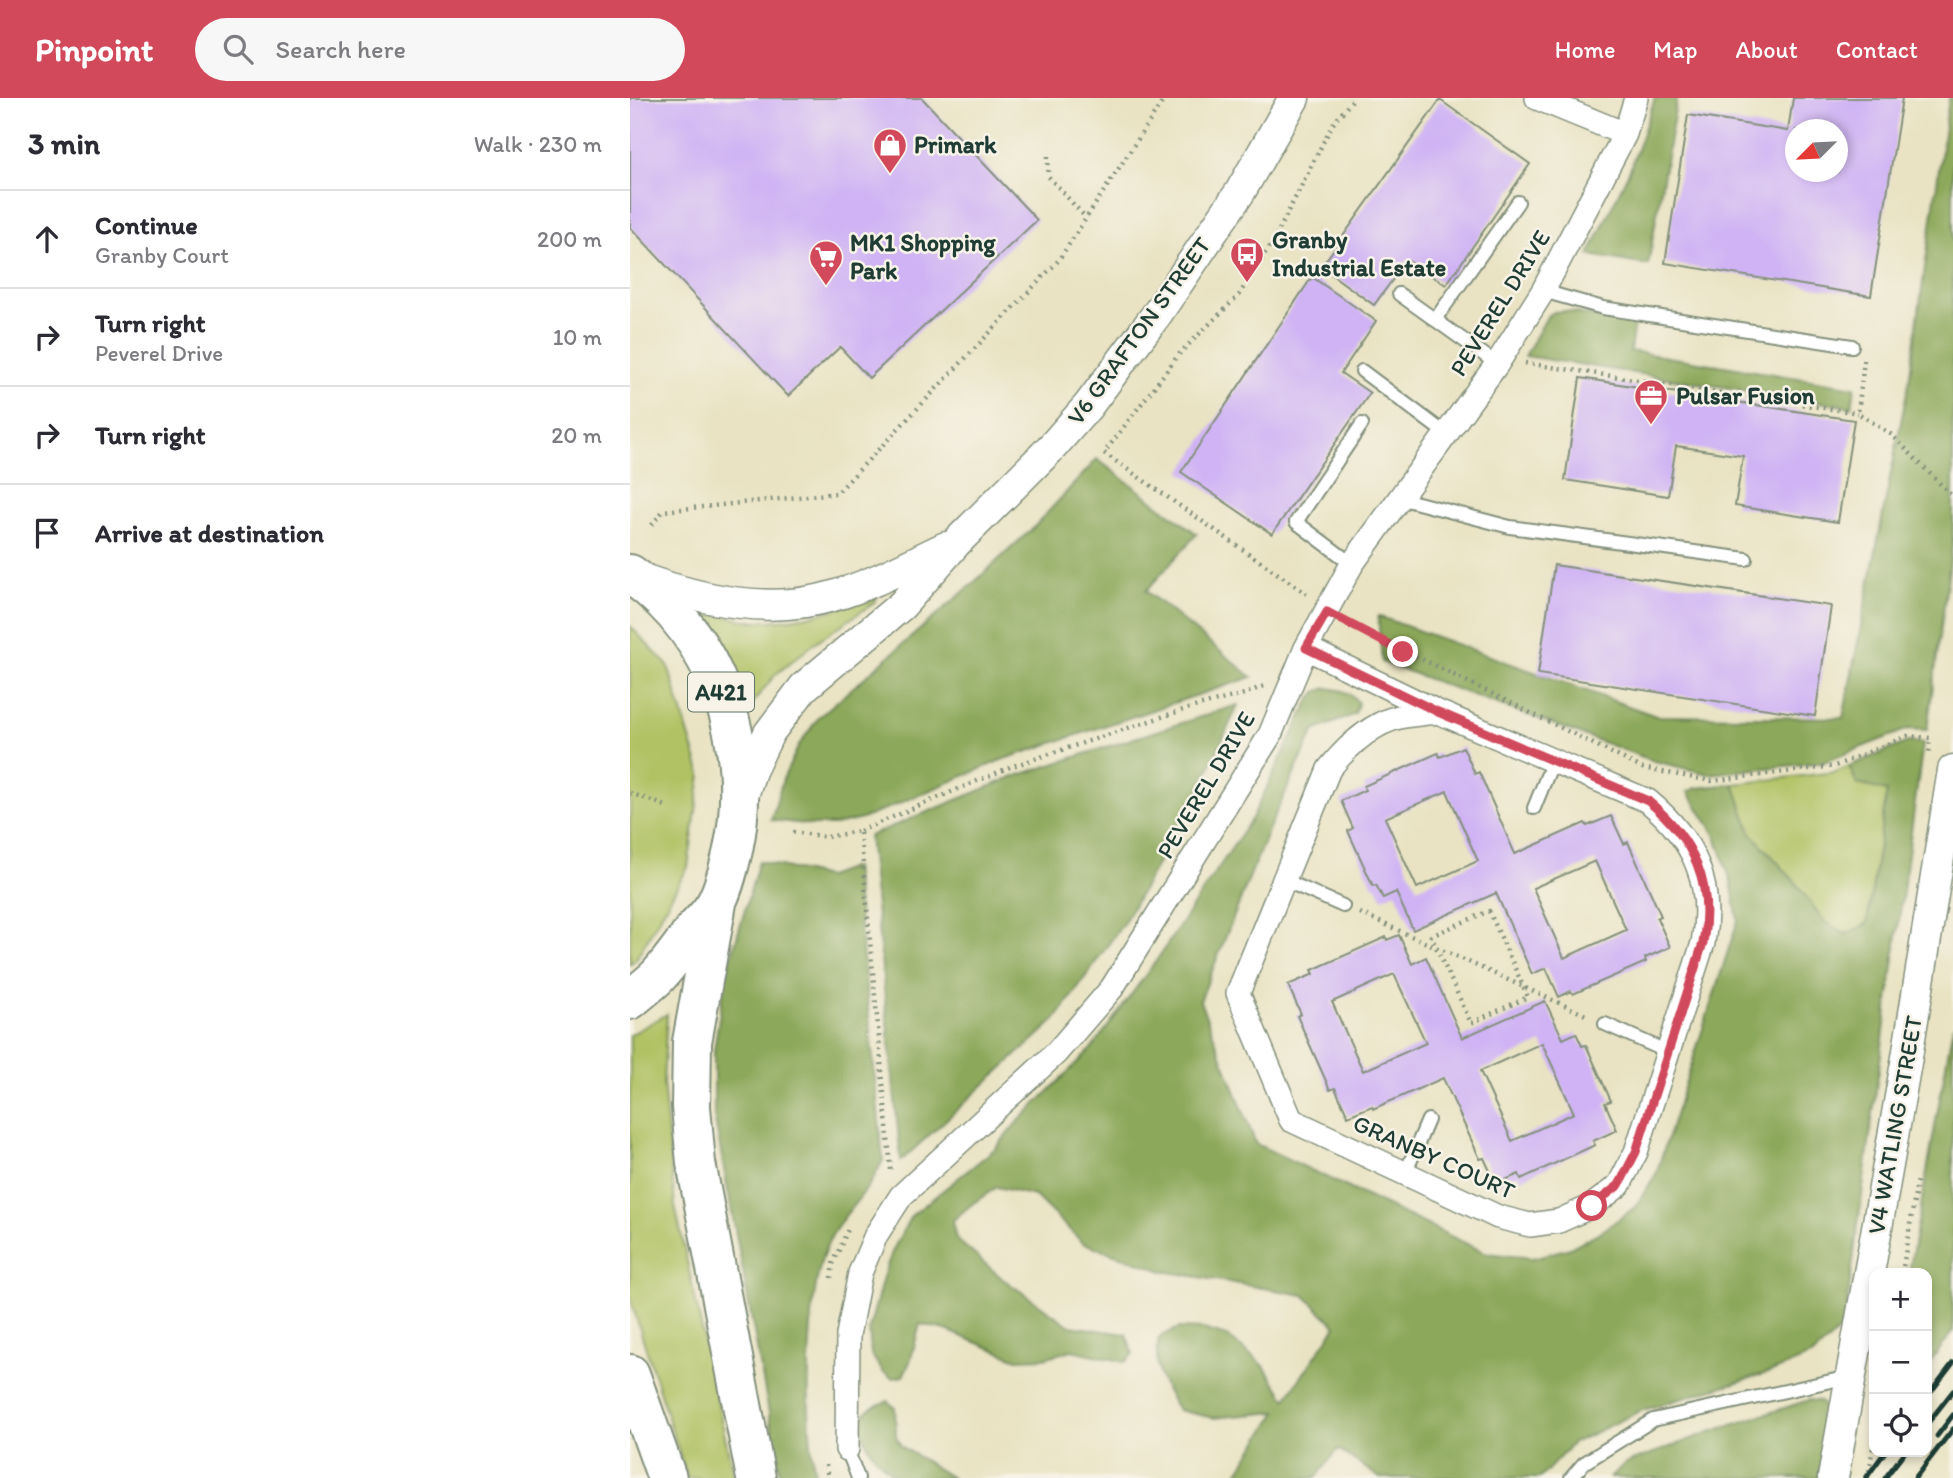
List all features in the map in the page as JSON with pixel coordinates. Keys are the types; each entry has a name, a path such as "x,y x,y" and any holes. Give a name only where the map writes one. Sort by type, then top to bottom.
{"highway":[{"name":"A421","path":"630,1000 658,976 717,903 728,871 740,807 740,769 735,736 713,671 671,608 631,574"},
{"path":"717,903 692,1042 691,1107 696,1163 756,1478"},
{"path":"630,1374 667,1478"}],"street":[{"name":"V6 GRAFTON STREET","path":"740,807 751,771 769,733 786,708 824,669 902,605 956,543 1052,447 1103,385 1157,314 1240,192 1294,98"},
{"path":"1537,98 1625,134"},
{"name":"PEVEREL DRIVE","path":"836,1453 848,1335 860,1273 876,1235 901,1196 1056,1053 1112,988 1270,735 1306,648 1352,564 1498,362 1543,291 1625,134 1636,98"},
{"name":"V6 GRAFTON STREET","path":"631,574 681,593 724,601 781,604 809,602 871,583 956,543"},
{"name":"GRANBY COURT","path":"1306,648 1438,712 1648,801 1672,821 1694,855 1706,894 1708,917 1703,943 1636,1152 1619,1185 1592,1206 1559,1222 1530,1225 1498,1217 1291,1120 1238,993 1329,769 1344,751 1365,733 1397,717 1438,712"},
{"name":"V4 WATLING STREET","path":"1833,1478 1907,1057 1940,767"}],"lane":[{"path":"1435,320 1518,202"},
{"path":"1543,291 1604,307 1852,346"},
{"path":"1399,294 1498,362"},
{"path":"1362,371 1446,434"},
{"path":"1352,564 1296,522 1363,424"},
{"path":"1399,498 1510,527 1746,559"},
{"path":"1534,808 1553,761"},
{"path":"1284,880 1343,906"},
{"path":"1605,1024 1668,1052"},
{"path":"1405,1174 1428,1120"},
{"path":"1571,1478 1584,1463 1653,1420 1853,1376"},
{"name":"PEVEREL DRIVE","path":"836,1453 858,1478"}],"path":[{"path":"652,525 663,511 837,493 1058,261 1165,98"},
{"path":"1354,98 1332,125 1274,240 1239,295 1180,353 1104,453 1328,611 1403,652 1642,768 1711,780 1835,766 1907,736 1930,738 1940,767"},
{"path":"1048,156 1048,176 1086,218"},
{"path":"1852,346 1866,348 1858,413"},
{"path":"1498,362 1858,413 1892,435 1953,497"},
{"path":"793,832 827,837 860,831 1010,767 1186,709 1244,694 1296,672"},
{"path":"630,793 666,806"},
{"path":"860,831 891,1173"},
{"path":"1343,906 1605,1024"},
{"path":"1489,911 1523,987 1528,998 1471,1023 1432,936 1489,911"},
{"path":"830,1290 833,1264 852,1221"},
{"path":"828,1478 836,1453"},
{"path":"1868,1478 1871,1457"}],"green space":[{"path":"1655,98 1677,98 1648,265 1589,255 1631,167"},
{"path":"1949,98 1953,98 1953,540 1927,730 1908,729 1824,762 1709,774 1654,761 1382,662 1378,616 1656,716 1843,718 1909,381"},
{"path":"1566,311 1634,324 1630,351 1855,387 1852,407 1525,356 1548,315"},
{"path":"1097,459 1197,534 1146,591 1252,677 1004,759 862,819 835,825 771,820 783,779 799,745 819,717 1035,526"},
{"path":"877,595 874,603 816,642 775,675 748,709 733,664 702,618 721,615 748,621 787,619 833,610"},
{"path":"630,626 668,666 701,775 688,867 636,959 630,964"},
{"path":"1327,688 1341,690 1352,696 1358,703 1355,714 1314,731 1270,826 1200,1001 1256,1144 1486,1253 1533,1258 1570,1248 1604,1230 1635,1207 1656,1174 1738,920 1731,882 1716,836 1688,792 1696,788 1734,784 1751,833 1795,882 1824,921 1846,934 1867,924 1887,791 1857,784 1849,766 1908,742 1923,743 1846,1313 1839,1331 1813,1355 1774,1371 1640,1411 1573,1443 1540,1478 1380,1478 1338,1449 1316,1478 1234,1478 1277,1412 1213,1418 1178,1410 1160,1376 1157,1359 1159,1337 1179,1328 1203,1329 1227,1336 1263,1365 1286,1399 1336,1326 1304,1295 1163,1271 1083,1243 1035,1196 997,1187 952,1221 956,1239 1003,1279 1070,1326 1126,1334 1133,1354 1125,1362 1072,1350 1044,1358 1017,1359 946,1330 920,1324 910,1362 903,1376 892,1378 883,1372 871,1354 869,1329 884,1274 911,1216 996,1148 1015,1125 1093,1047 1158,958 1252,818 1308,703 1316,692"},
{"path":"1238,705 1199,791 1124,922 1055,1020 901,1161 869,836 1013,777"},
{"path":"1849,766 1857,784 1887,790 1867,924 1846,934 1824,921 1795,882 1751,833 1734,784 1836,772"},
{"path":"759,861 827,877 854,867 883,1160 869,1185 831,1237 820,1267 809,1360 810,1426 816,1478 781,1478 714,1115 714,1050 725,979"},
{"path":"667,1014 663,1083 675,1206 734,1478 687,1478 630,1298 630,1035"},
{"path":"1953,1025 1953,1331 1932,1360 1932,1268 1910,1268"},
{"path":"1809,1400 1819,1401 1830,1413 1818,1478 1610,1478 1624,1464 1710,1432"},
{"path":"888,1401 895,1408 896,1436 901,1446 952,1478 902,1478 879,1461 866,1441 861,1422 869,1409"}],"building":[{"name":"MK1 Shopping Park","path":"630,98 922,98 1037,220 869,378 840,347 788,396 630,227"},
{"path":"1793,98 1902,98 1871,296 1665,263 1688,115 1785,131 1785,182 1848,182 1848,119 1790,119"},
{"path":"1440,100 1530,164 1446,285 1407,260 1374,305 1321,267"},
{"path":"1312,277 1376,321 1341,373 1370,393 1272,534 1181,472"},
{"path":"1580,378 1854,420 1838,522 1735,506 1743,456 1676,446 1668,496 1565,480"},
{"path":"1554,565 1831,606 1815,716 1538,674"},
{"path":"1463,747 1475,774 1479,772 1515,854 1585,823 1587,826 1611,816 1624,844 1628,842 1661,916 1657,918 1670,947 1645,958 1646,962 1573,994 1571,991 1559,997 1546,968 1532,974 1496,893 1413,930 1396,892 1383,898 1376,885 1373,886 1348,831 1353,828 1341,801 1365,790 1364,786 1438,753 1440,757","holes":["1447,791 1478,861 1417,888 1385,818","1595,861 1626,930 1564,958 1533,888"]},
{"path":"1399,935 1412,964 1426,957 1462,1038 1545,1001 1563,1039 1576,1033 1582,1046 1586,1045 1611,1101 1605,1103 1617,1130 1593,1141 1595,1145 1521,1179 1519,1174 1496,1184 1484,1158 1480,1159 1443,1078 1373,1109 1372,1106 1348,1116 1335,1088 1330,1090 1297,1016 1301,1014 1288,985 1314,974 1312,970 1386,937 1387,940","holes":["1394,974 1426,1043 1363,1071 1332,1002","1542,1043 1574,1113 1512,1141 1480,1071"]}],"railway":[{"path":"1929,1394 1953,1363"},
{"path":"1932,1418 1953,1391"},
{"path":"1937,1436 1953,1415"},
{"path":"1915,1478 1953,1429"},
{"path":"1866,1478 1881,1457"},
{"path":"1885,1478 1901,1457"}],"place":[{"name":"Primark","path":"890,175"},
{"name":"Granby Industrial Estate","path":"1247,284"},
{"name":"MK1 Shopping Park","path":"826,287"},
{"name":"Pulsar Fusion","path":"1651,426"}],"route":[{"path":"1403,652 1327,612 1306,648 1438,712 1648,801 1672,821 1694,855 1706,894 1708,917 1703,943 1636,1152 1619,1185 1592,1206"}]}
